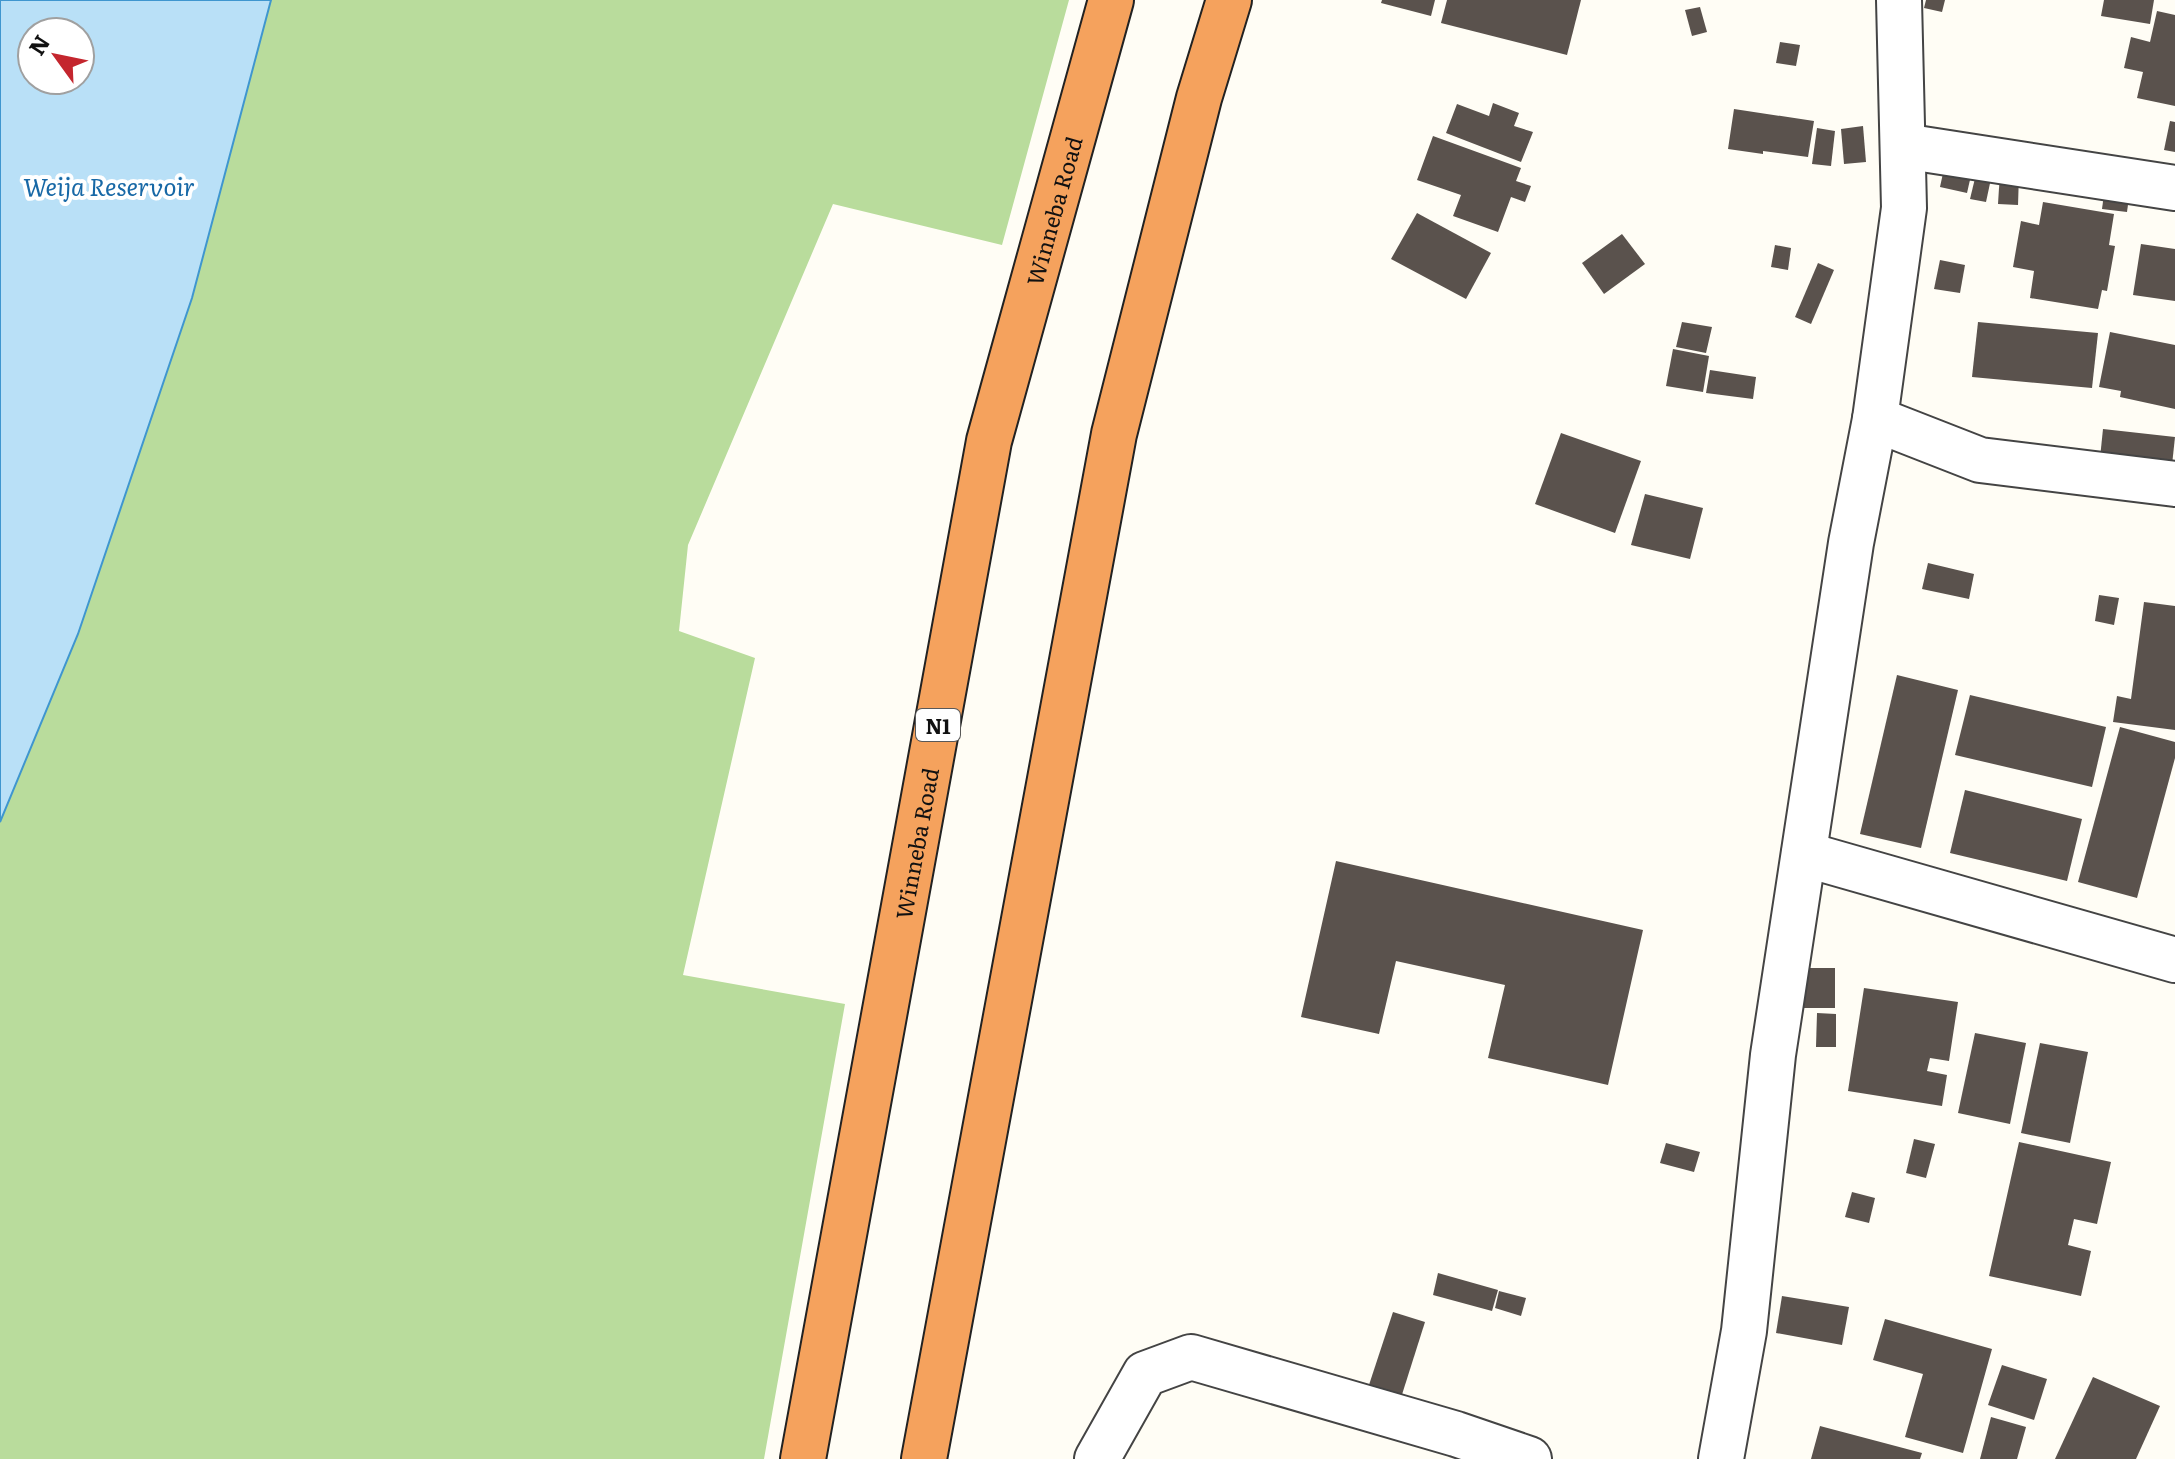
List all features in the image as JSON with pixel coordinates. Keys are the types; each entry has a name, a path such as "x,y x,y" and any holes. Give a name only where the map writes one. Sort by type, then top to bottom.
{"highway":[{"name":"Winneba Road","path":"803,1459 989,441 1111,0"},
{"path":"924,1459 1114,434 1199,98 1229,0"}],"street":[{"path":"1721,1459 1744,1331 1773,1055 1851,543 1875,419 1904,208 1899,0"},
{"path":"1903,146 2175,188"},
{"path":"1875,419 1980,460 2175,484"},
{"path":"1804,854 2175,960"},
{"path":"1097,1459 1145,1374 1191,1357 1456,1434 1529,1459"}],"green space":[{"path":"271,0 1069,0 1002,245 833,204 688,545 679,631 755,658 683,975 845,1004 764,1459 0,1459 0,822 78,634 192,298"}],"water":[{"name":"Weija Reservoir","path":"0,0 271,0 192,298 78,634 0,822"}],"building":[{"path":"1382,0 1435,0 1431,16 1381,3"},
{"path":"1447,0 1581,0 1567,55 1441,23"},
{"path":"1926,0 1945,0 1942,12 1924,8"},
{"path":"2104,0 2154,0 2150,24 2101,16"},
{"path":"1700,7 1707,32 1692,36 1685,10"},
{"path":"2157,11 2175,15 2175,106 2137,98 2143,72 2124,68 2131,37 2150,42"},
{"path":"1780,42 1800,45 1796,66 1776,63"},
{"path":"1493,103 1519,113 1514,126 1533,132 1521,162 1446,133 1457,104 1489,116"},
{"path":"1734,109 1814,121 1808,157 1728,149"},
{"path":"2170,121 2175,122 2175,152 2164,150"},
{"path":"1863,126 1866,162 1844,164 1841,129"},
{"path":"1817,128 1835,131 1831,166 1812,164"},
{"path":"1433,136 1521,168 1516,181 1531,186 1525,202 1511,197 1498,232 1453,216 1461,195 1417,180"},
{"path":"1945,164 1972,171 1967,193 1940,187"},
{"path":"1977,170 1992,174 1986,202 1970,199"},
{"path":"2000,173 2019,174 2018,205 1998,204"},
{"path":"2104,194 2129,197 2127,212 2102,209"},
{"path":"2043,202 2114,214 2109,245 2115,246 2107,291 2102,290 2098,309 2030,298 2034,271 2013,267 2021,221 2039,225"},
{"path":"1417,213 1491,253 1466,299 1391,259"},
{"path":"1622,234 1645,264 1604,294 1582,263"},
{"path":"2141,244 2175,249 2175,301 2133,295"},
{"path":"1775,245 1791,248 1788,270 1771,267"},
{"path":"1940,260 1965,265 1960,293 1934,289"},
{"path":"1818,263 1834,270 1811,324 1795,317"},
{"path":"1682,322 1712,327 1706,353 1676,347"},
{"path":"1978,322 2098,333 2092,388 1972,377"},
{"path":"2110,332 2175,345 2175,409 2120,397 2121,391 2099,387"},
{"path":"1673,349 1709,356 1703,392 1666,386"},
{"path":"1710,370 1756,377 1753,399 1706,393"},
{"path":"2103,429 2175,437 2172,465 2100,458"},
{"path":"1561,433 1641,461 1615,533 1535,504"},
{"path":"1645,494 1703,508 1690,559 1631,545"},
{"path":"1928,563 1974,574 1969,599 1922,589"},
{"path":"2099,595 2119,598 2114,625 2095,621"},
{"path":"2144,602 2175,606 2175,730 2113,722 2117,696 2131,699"},
{"path":"1897,675 1958,690 1921,848 1860,834"},
{"path":"1970,695 2106,727 2092,787 1955,755"},
{"path":"2120,727 2175,742 2175,758 2137,898 2078,882"},
{"path":"1965,790 2082,819 2067,881 1950,853"},
{"path":"1336,861 1643,930 1608,1085 1488,1058 1505,985 1396,961 1379,1034 1301,1017"},
{"path":"1804,968 1835,968 1835,1008 1803,1008"},
{"path":"1864,988 1958,1002 1949,1061 1930,1058 1927,1071 1947,1075 1942,1106 1848,1091"},
{"path":"1817,1013 1836,1014 1836,1047 1816,1047"},
{"path":"1975,1033 2026,1043 2010,1124 1958,1113"},
{"path":"2040,1043 2088,1052 2070,1143 2021,1133"},
{"path":"1914,1139 1935,1144 1926,1178 1906,1173"},
{"path":"2019,1142 2111,1162 2097,1224 2074,1219 2068,1245 2091,1251 2081,1296 1989,1276"},
{"path":"1666,1143 1700,1152 1694,1172 1660,1163"},
{"path":"1852,1192 1875,1198 1869,1223 1845,1217"},
{"path":"1438,1273 1498,1290 1492,1311 1433,1295"},
{"path":"1499,1291 1526,1298 1521,1316 1495,1308"},
{"path":"1782,1296 1849,1307 1842,1345 1776,1333"},
{"path":"1393,1312 1425,1322 1399,1404 1366,1394"},
{"path":"1885,1319 1992,1349 1963,1453 1905,1437 1923,1374 1873,1360"},
{"path":"2002,1365 2047,1379 2034,1420 1988,1405"},
{"path":"2093,1377 2160,1406 2136,1459 2055,1459"},
{"path":"1991,1417 2026,1427 2017,1459 1980,1459"},
{"path":"1820,1426 1922,1453 1920,1459 1811,1459"}]}
